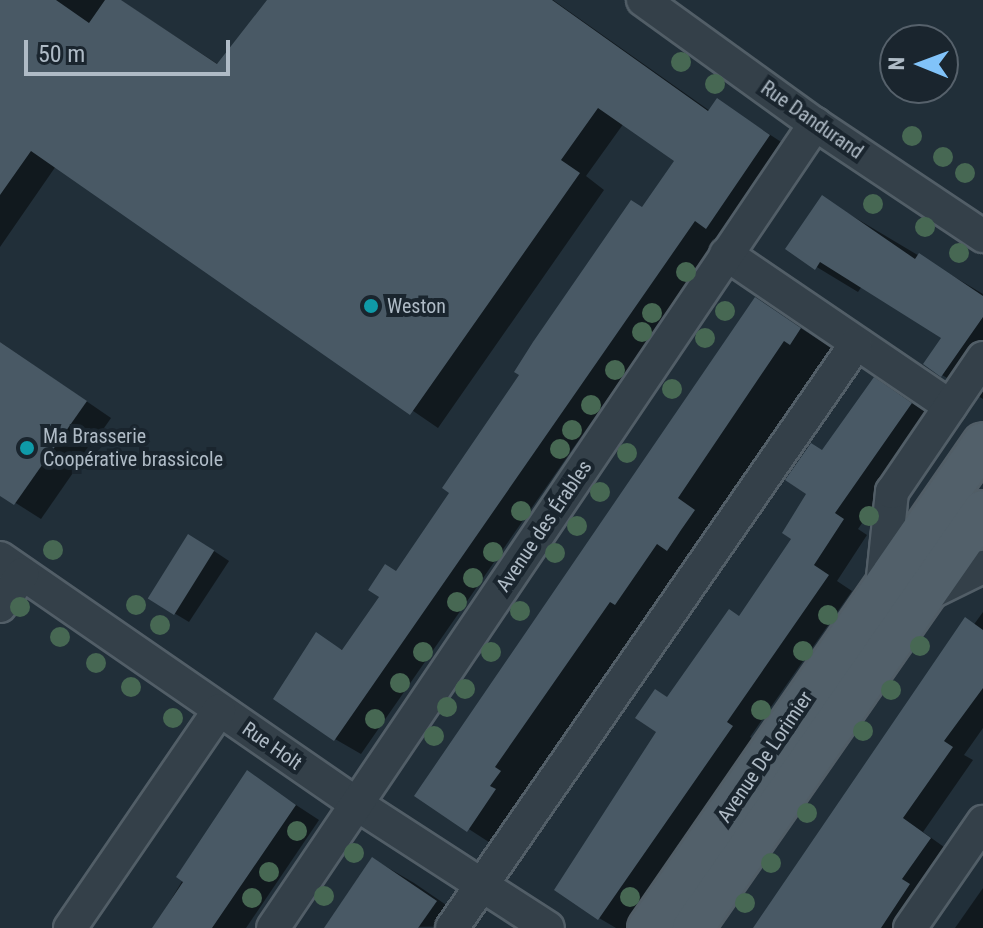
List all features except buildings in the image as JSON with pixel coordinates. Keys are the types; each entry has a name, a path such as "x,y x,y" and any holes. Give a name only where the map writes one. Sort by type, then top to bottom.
{"main road":[{"name":"Avenue De Lorimier","path":"648,928 983,443"},
{"name":"Avenue De Lorimier","path":"693,928 983,511"}],"street":[{"name":"Rue Dandurand","path":"643,0 815,124 983,236"},
{"name":"Avenue des Érables","path":"273,928 815,124"},
{"path":"726,254 950,406"},
{"path":"452,928 856,344"},
{"name":"Avenue De Lorimier","path":"882,587 892,492 983,358"},
{"path":"0,606 11,566"},
{"name":"Rue Holt","path":"11,566 358,805 483,883 548,928"},
{"name":"Avenue De Lorimier","path":"926,595 983,567"},
{"path":"70,928 219,710"},
{"path":"910,928 983,822"}],"place":[{"name":"Weston","path":"371,306"},
{"name":"Ma Brasserie Coopérative brassicole","path":"27,448"}]}
